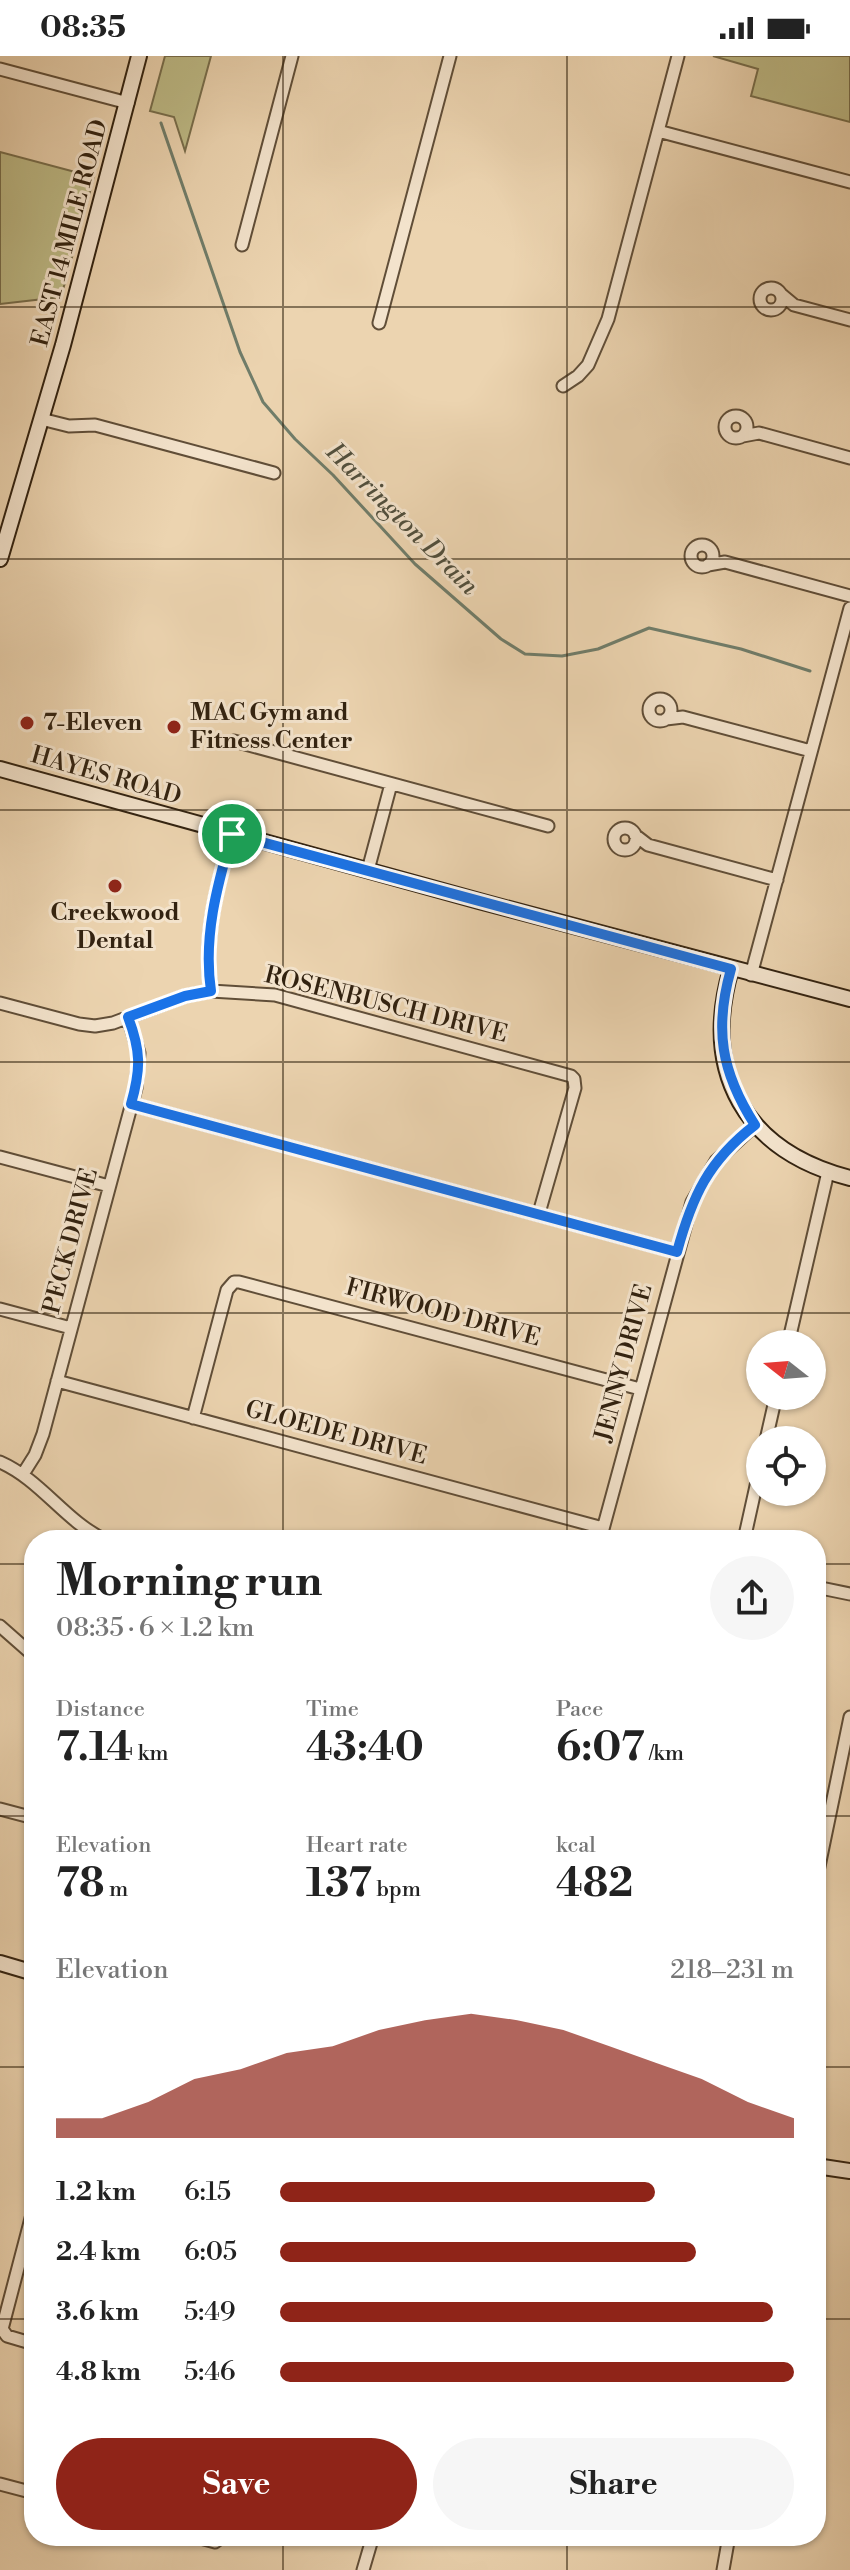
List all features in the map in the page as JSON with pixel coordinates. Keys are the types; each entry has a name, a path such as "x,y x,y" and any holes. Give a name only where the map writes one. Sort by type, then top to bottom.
{"street":[{"name":"EAST 14 MILE ROAD","path":"0,559 4,530 41,419 139,56"},
{"path":"242,245 292,56"},
{"path":"379,323 450,56"},
{"path":"563,386 588,365 602,336 678,56"},
{"path":"0,69 128,103"},
{"path":"658,131 850,182"},
{"path":"794,305 771,310 760,301 761,294 766,289 774,288 794,305 850,320"},
{"path":"778,308 782,295"},
{"path":"759,433 736,438 725,429 726,422 739,416 759,433 850,458"},
{"path":"41,419 69,426 95,425 274,473"},
{"path":"743,436 747,424"},
{"path":"725,562 701,567 694,564 692,551 704,545 725,562 850,596"},
{"path":"708,565 712,552"},
{"path":"751,975 850,608"},
{"path":"683,717 666,701 659,699 652,702 649,709 652,719 659,721 683,717 811,751"},
{"path":"666,719 670,707"},
{"path":"234,741 548,826"},
{"name":"HAYES ROAD","path":"0,769 751,975 850,999"},
{"path":"368,870 391,784"},
{"path":"648,845 624,850 618,848 614,841 615,834 624,828 631,830 648,845 777,880"},
{"path":"211,991 208,953 212,909 232,834"},
{"path":"631,848 635,835"},
{"path":"731,969 722,1009 723,1052 729,1077 755,1125 791,1155 828,1172 850,1178"},
{"name":"ROSENBUSCH DRIVE","path":"0,1003 87,1026 105,1025 174,999 211,991 275,995 566,1074 574,1079 575,1088 539,1213"},
{"name":"PECK DRIVE","path":"23,1474 43,1434 139,1070 139,1053 128,1017"},
{"path":"131,1104 677,1252"},
{"name":"JENNY DRIVE","path":"602,1530 692,1202 705,1176 755,1125"},
{"path":"0,1157 109,1186"},
{"path":"791,1330 828,1172"},
{"name":"FIRWOOD DRIVE","path":"193,1418 227,1290 234,1282 640,1389"},
{"path":"0,1309 71,1328"},
{"name":"GLOEDE DRIVE","path":"57,1381 587,1530"},
{"path":"0,1462 23,1474 87,1530"},
{"path":"746,1530 752,1506"},
{"path":"826,1589 850,1594"},
{"path":"0,1626 24,1647"},
{"path":"826,1833 850,1717"},
{"path":"0,1809 24,1815"},
{"path":"0,1963 24,1970"},
{"path":"826,2167 850,2171"},
{"path":"24,2244 2,2324 4,2333 24,2340"},
{"path":"0,2484 24,2490"},
{"path":"363,2570 370,2546"},
{"path":"723,2570 727,2546"}],"shaded area":[{"path":"165,56 211,56 185,151 174,117 150,111"},
{"path":"713,56 850,56 850,122 751,96 758,69"},
{"path":"0,152 94,177 61,297 0,304"}],"waterway":[{"name":"Harrington Drain","path":"161,123 240,352 263,402 415,564 501,639 525,654 562,656 598,649 649,628 741,649 810,671"}],"place":[{"name":"7-Eleven","path":"27,723"},
{"name":"MAC Gym and Fitness Center","path":"174,727"},
{"name":"Creekwood Dental","path":"115,886"}],"route":[{"path":"232,834 731,969 722,1009 723,1052 737,1096 755,1125 742,1134 705,1176 692,1202 677,1252 131,1104 139,1070 139,1053 128,1017 185,996 211,991 208,953 212,909 232,834"}]}
